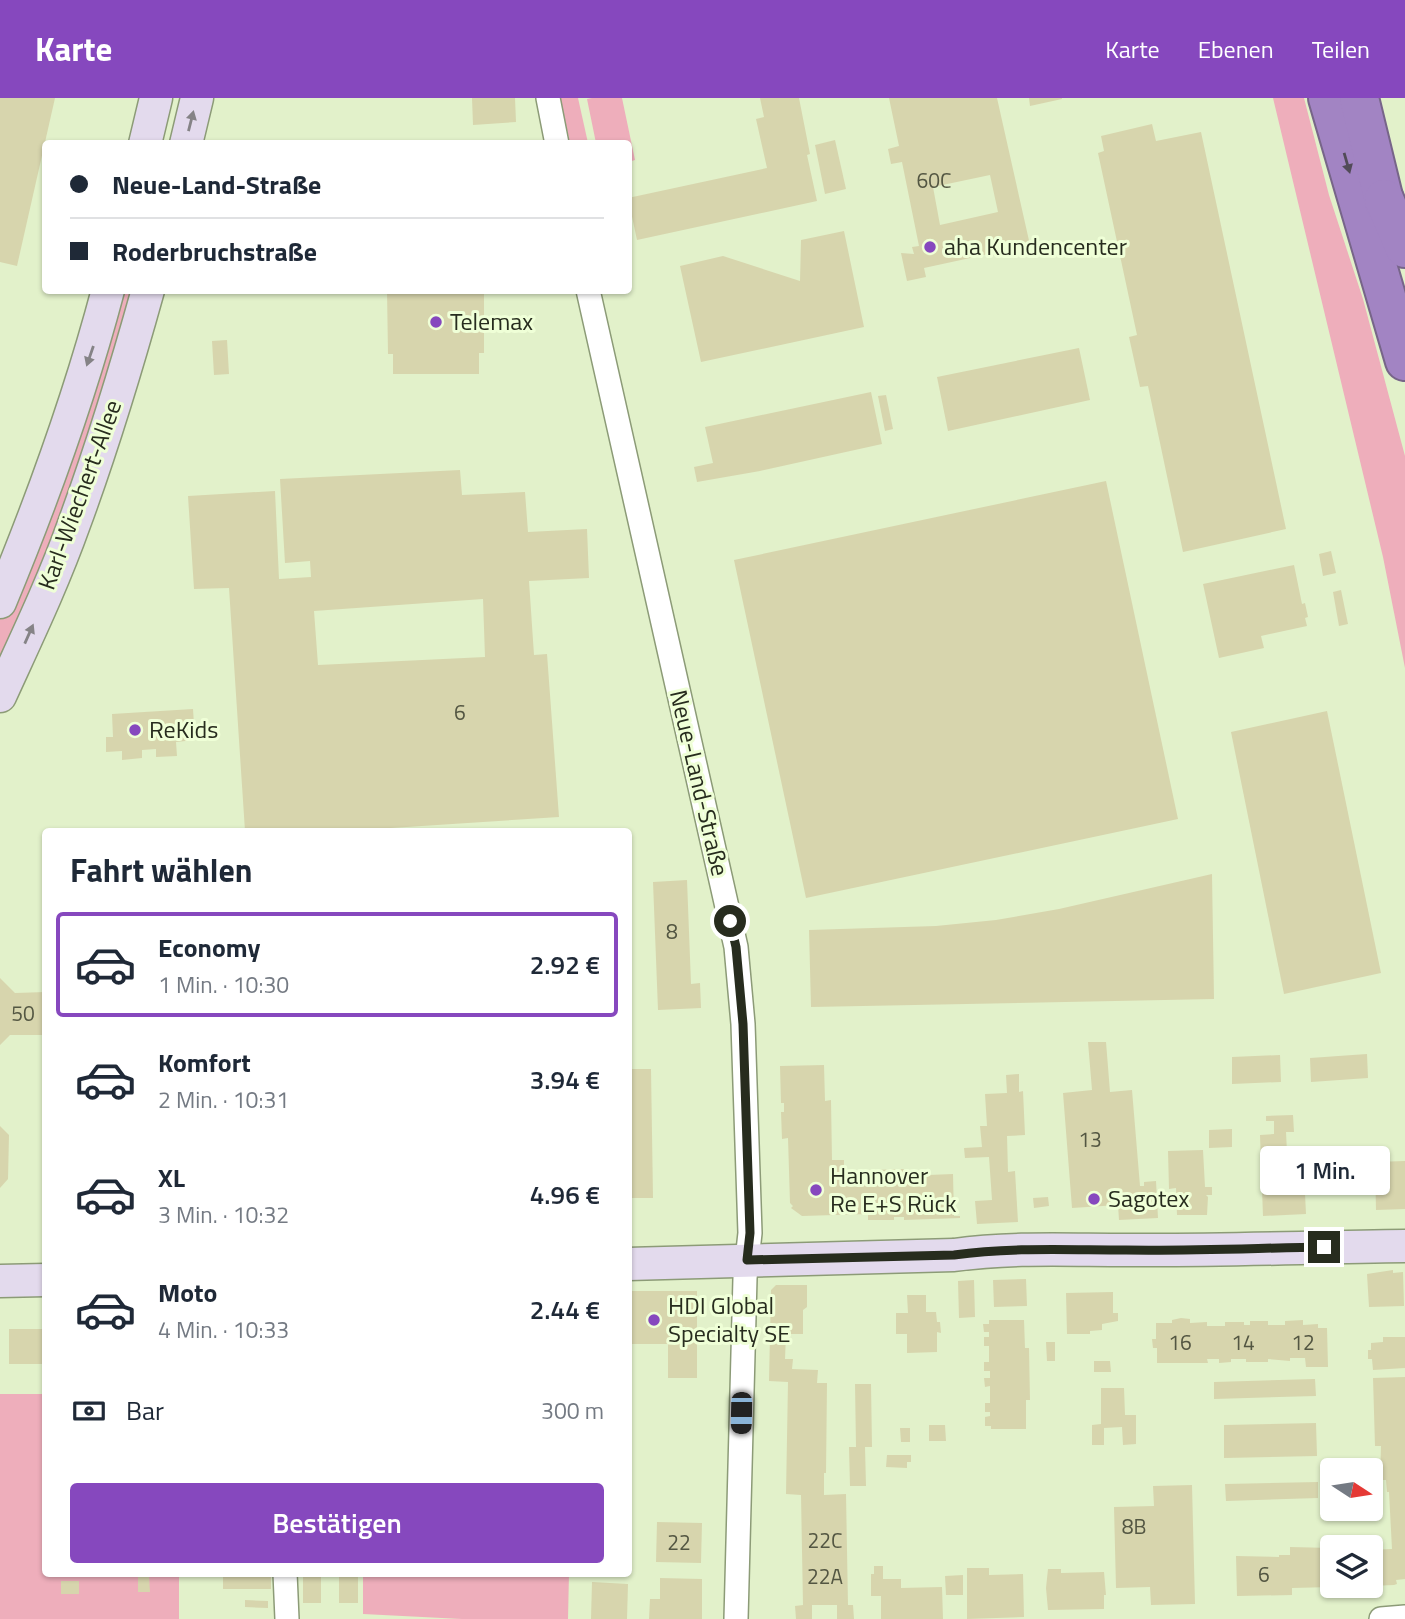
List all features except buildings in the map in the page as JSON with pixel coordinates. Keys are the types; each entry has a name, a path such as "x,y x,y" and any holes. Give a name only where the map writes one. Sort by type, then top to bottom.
{"highway":[{"path":"1328,98 1405,361"},
{"path":"1359,98 1405,290"},
{"path":"1384,199 1405,248"}],"main road":[{"path":"146,140 156,98"},
{"path":"187,140 197,98"},
{"name":"Karl-Wiechert-Allee","path":"0,602 25,542 96,340 107,294"},
{"name":"Karl-Wiechert-Allee","path":"0,696 74,525 130,356 147,294"},
{"path":"632,1264 954,1255 1037,1249 1405,1246"},
{"path":"0,1281 42,1280"}],"street":[{"path":"548,98 556,140"},
{"name":"Neue-Land-Straße","path":"589,294 736,947 743,1024 750,1233 745,1278 736,1619"},
{"path":"285,1577 287,1619"},
{"path":"1381,1619 1405,1617"}],"shaded area":[{"path":"560,98 578,98 587,140 569,140"},
{"path":"622,98 631,140 595,140 587,99"},
{"path":"1273,98 1304,98 1329,195 1363,299 1405,456 1405,668 1383,557"},
{"path":"107,294 147,294 0,696 0,602"},
{"path":"0,1394 42,1394 42,1577 179,1577 179,1619 0,1619"},
{"path":"363,1577 569,1577 568,1619 462,1619 363,1614"}],"place":[{"name":"aha Kundencenter","path":"930,247"},
{"name":"Telemax","path":"436,322"},
{"name":"ReKids","path":"135,730"},
{"name":"Hannover Re E+S Rück","path":"816,1190"},
{"name":"Sagotex","path":"1094,1199"},
{"name":"HDI Global Specialty SE","path":"654,1320"}],"route":[{"path":"730,921 736,947 743,1024 750,1233 747,1260 954,1255 982,1251 1062,1248 1127,1250 1324,1247"}]}
